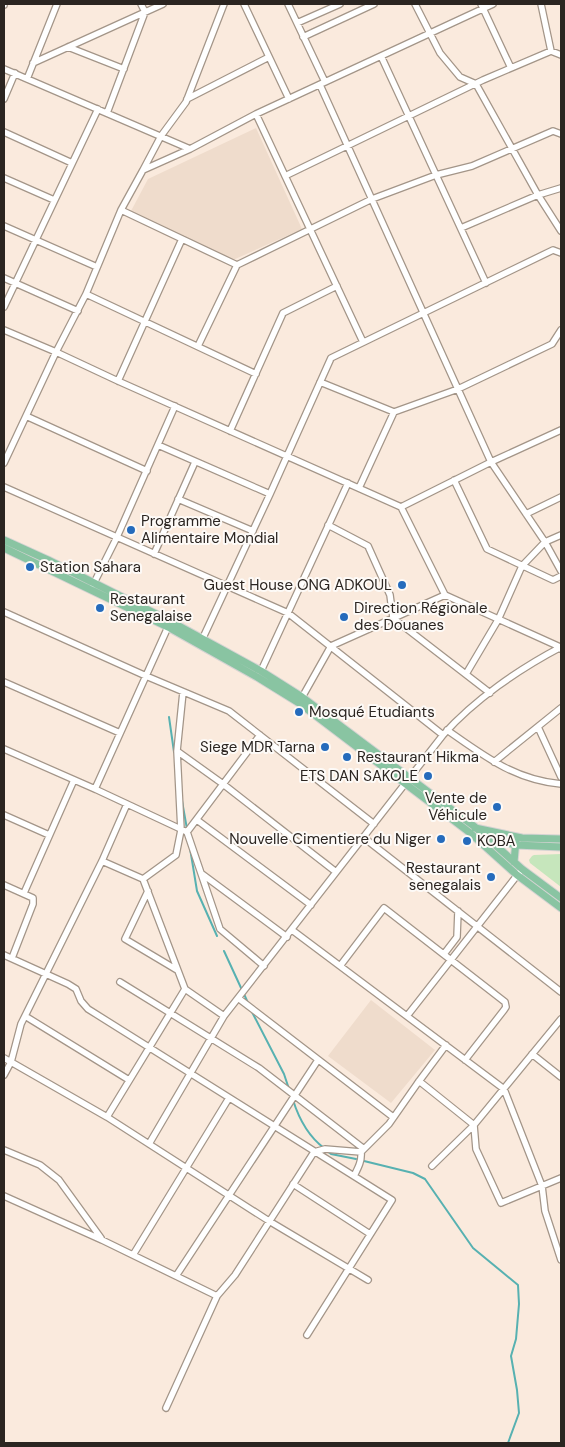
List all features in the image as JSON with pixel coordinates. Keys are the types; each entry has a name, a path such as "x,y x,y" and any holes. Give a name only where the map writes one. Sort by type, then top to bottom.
{"main road":[{"path":"4,540 28,555 261,671 472,830 561,908"},
{"path":"4,548 28,555"},
{"path":"150,615 168,627 201,641 301,700"},
{"path":"407,780 459,825 485,836 501,842 561,839"},
{"path":"472,830 516,841 561,846"},
{"path":"485,836 514,862 520,872 561,898"},
{"path":"514,862 516,841"}],"street":[{"path":"27,79 56,6 64,4"},
{"path":"107,113 145,12 141,4"},
{"path":"33,63 163,4"},
{"path":"4,464 56,352 86,294 121,210 161,136 188,99 224,4"},
{"path":"244,4 289,99"},
{"path":"288,4 304,37 348,146 491,462 545,542 561,571"},
{"path":"297,23 340,4"},
{"path":"304,37 374,4"},
{"path":"415,4 440,53 460,77 476,84 538,195 561,231"},
{"path":"143,170 190,149 256,114 431,33 482,6 492,4"},
{"path":"541,4 552,51"},
{"path":"482,6 511,68"},
{"path":"68,47 124,69"},
{"path":"285,176 511,68 552,51 561,54"},
{"path":"381,56 486,283"},
{"path":"188,99 269,57"},
{"path":"4,68 190,149"},
{"path":"4,99 15,74"},
{"path":"4,307 98,109"},
{"path":"256,114 363,342"},
{"path":"198,346 237,265 372,199 436,175 472,166 553,131 561,134"},
{"path":"4,132 72,163"},
{"path":"4,178 54,200"},
{"path":"461,228 538,195 561,188"},
{"path":"121,210 237,265"},
{"path":"4,226 97,267"},
{"path":"118,381 182,239"},
{"path":"201,641 331,358 553,250 561,253"},
{"path":"4,278 78,310"},
{"path":"230,431 283,313 337,286"},
{"path":"86,294 256,374"},
{"path":"4,330 401,506 445,595 561,648"},
{"path":"320,382 394,412 458,388 552,344 561,330"},
{"path":"92,586 117,537 175,406"},
{"path":"358,488 394,412"},
{"path":"26,416 147,471"},
{"path":"401,506 561,430"},
{"path":"158,445 270,494"},
{"path":"154,554 195,462"},
{"path":"454,480 487,549 553,580 561,576"},
{"path":"261,671 348,483"},
{"path":"4,486 288,613 445,733 494,762 524,776 561,784"},
{"path":"526,514 561,497"},
{"path":"178,499 253,531"},
{"path":"328,525 368,546 390,595 394,618 490,693"},
{"path":"466,674 498,620 522,566 545,542 561,535"},
{"path":"301,700 331,646 445,595"},
{"path":"4,612 229,711 374,824"},
{"path":"95,789 168,627"},
{"path":"149,1144 224,1016 445,733 455,721 490,693 535,661 561,648"},
{"path":"4,682 120,733"},
{"path":"183,692 177,751 184,831 220,929 264,966"},
{"path":"494,762 561,708"},
{"path":"538,727 561,777"},
{"path":"143,879 176,855 184,831 197,820 260,735"},
{"path":"4,749 184,831"},
{"path":"177,751 223,784 336,872"},
{"path":"24,893 74,780"},
{"path":"4,1075 11,1062 21,1024 102,861 127,804"},
{"path":"4,815 49,835"},
{"path":"197,820 311,905"},
{"path":"363,837 561,992"},
{"path":"102,861 143,879 185,989 224,1016"},
{"path":"407,1016 520,872"},
{"path":"201,873 286,937"},
{"path":"4,885 33,898 33,904 12,958"},
{"path":"148,891 125,939 177,970"},
{"path":"340,966 384,908 505,1002 506,1007 466,1060"},
{"path":"444,954 457,937 458,911"},
{"path":"292,930 504,1089 542,1186 545,1211 561,1260"},
{"path":"457,937 465,943"},
{"path":"4,955 46,973 76,989 81,1001 88,1009 392,1200 307,1335"},
{"path":"120,982 259,1068 362,1150"},
{"path":"107,1117 185,989"},
{"path":"238,998 393,1117"},
{"path":"25,1016 129,1080"},
{"path":"432,1166 474,1125 561,1019"},
{"path":"166,1408 217,1296 236,1276 314,1152 325,1149 362,1150 389,1124 446,1046"},
{"path":"532,1054 561,1077"},
{"path":"4,1058 107,1117 269,1221 348,1270 368,1280"},
{"path":"176,1276 318,1060"},
{"path":"419,1082 474,1125 476,1149 501,1203 561,1178"},
{"path":"134,1255 229,1098"},
{"path":"4,1150 40,1165 58,1180 102,1240"},
{"path":"354,1176 362,1157 362,1150"},
{"path":"293,1184 370,1234"},
{"path":"4,1196 134,1255 217,1296"},
{"path":"553,1236 561,1233"}],"shaded area":[{"path":"256,128 302,229 233,260 131,211 148,179"},
{"path":"371,1000 435,1050 391,1103 328,1056"}],"green space":[{"path":"561,854 561,887 530,863 529,860 534,855"}],"waterway":[{"path":"169,717 174,752"},
{"path":"182,801 187,829"},
{"path":"190,848 197,891 217,936"},
{"path":"224,951 242,990"},
{"path":"244,994 248,1003"},
{"path":"252,1012 284,1074 289,1089"},
{"path":"293,1100 305,1127 324,1148"},
{"path":"327,1151 331,1154 356,1159"},
{"path":"364,1161 413,1173 425,1179 473,1248 518,1285 519,1304 516,1339 511,1356 519,1413 508,1443"}],"place":[{"name":"Programme Alimentaire Mondial","path":"131,530"},
{"name":"Station Sahara","path":"30,567"},
{"name":"Guest House ONG ADKOUL","path":"402,585"},
{"name":"Restaurant Senegalaise","path":"100,608"},
{"name":"Direction Régionale des Douanes","path":"344,617"},
{"name":"Mosqué Etudiants","path":"299,712"},
{"name":"Siege MDR Tarna","path":"325,747"},
{"name":"Restaurant Hikma","path":"347,757"},
{"name":"ETS DAN SAKOLE","path":"428,776"},
{"name":"Vente de Véhicule","path":"497,807"},
{"name":"Nouvelle Cimentiere du Niger","path":"441,839"},
{"name":"KOBA","path":"467,841"},
{"name":"Restaurant senegalais","path":"491,877"}]}
